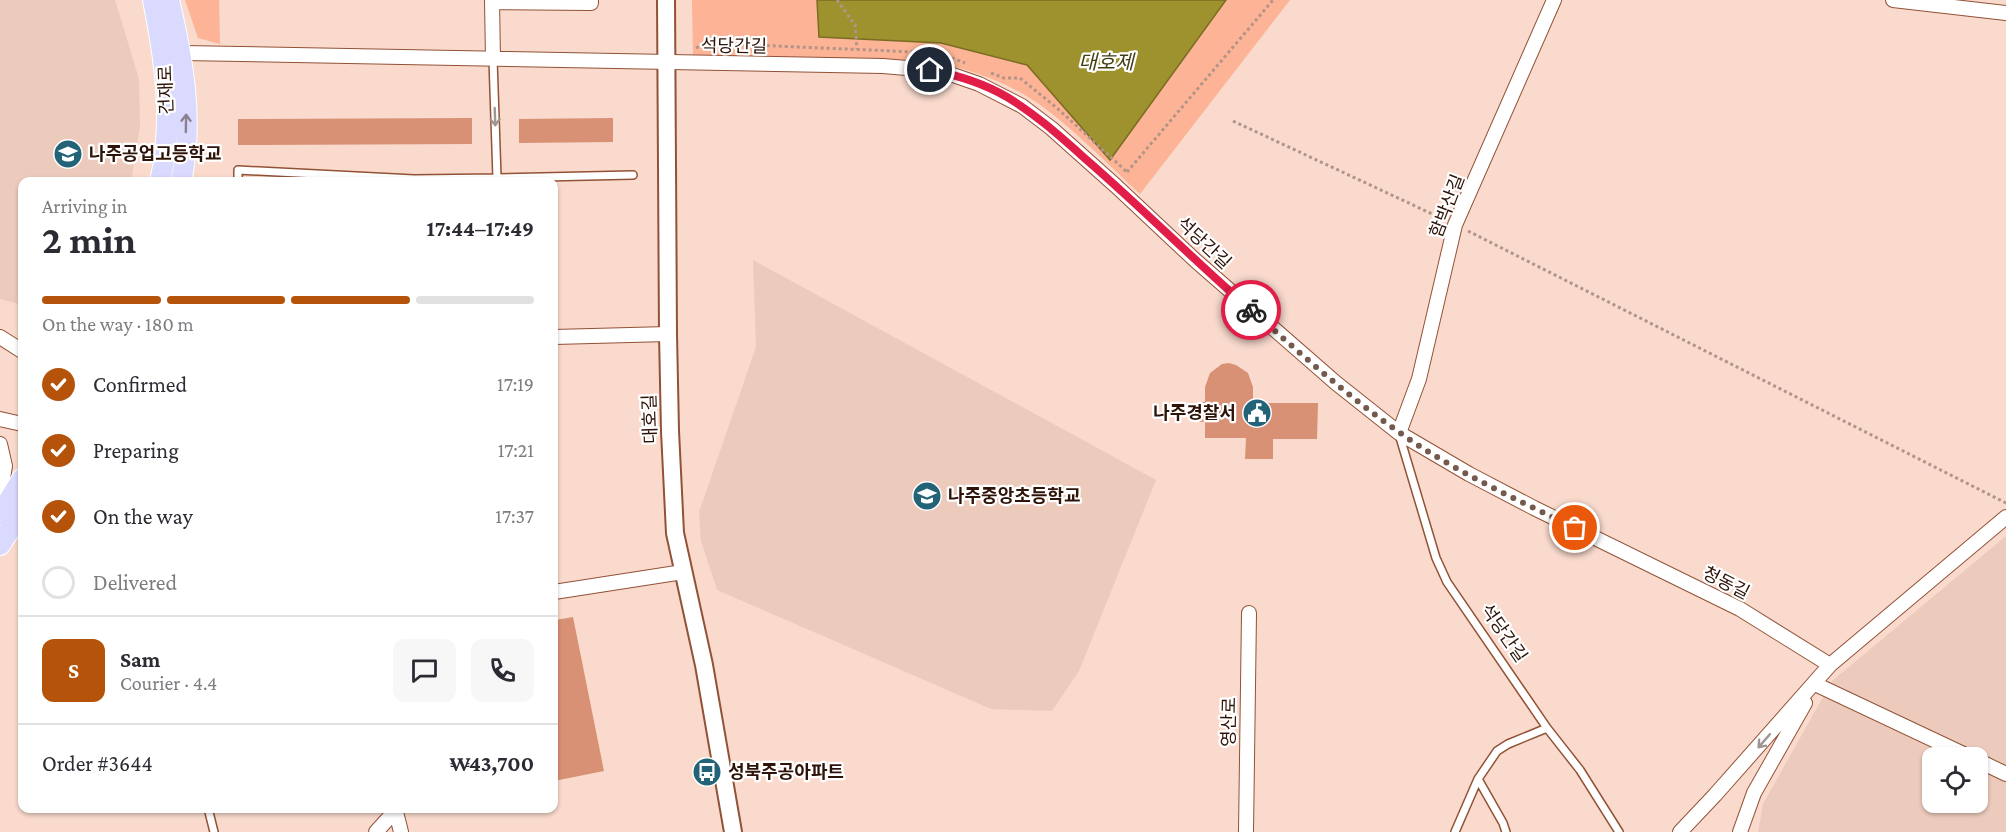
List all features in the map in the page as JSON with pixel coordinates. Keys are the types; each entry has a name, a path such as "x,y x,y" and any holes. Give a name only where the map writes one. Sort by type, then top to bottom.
{"main road":[{"name":"건재로","path":"153,0 164,53 168,106 161,177"},
{"name":"건재로","path":"169,0 182,53 187,119 184,177"},
{"path":"0,515 18,486"},
{"path":"0,545 18,517"}],"street":[{"path":"493,59 492,1 591,3 591,0"},
{"name":"대호길","path":"666,0 668,334 675,533 704,665 733,832"},
{"name":"함박산길","path":"1399,433 1419,379 1455,225 1554,0"},
{"path":"1893,0 1982,5 2006,13"},
{"name":"석당간길","path":"182,53 883,66 953,75 979,84 1022,106 1051,128 1196,261 1336,383 1399,433"},
{"path":"558,337 668,334"},
{"path":"0,337 18,348"},
{"path":"0,420 18,423"},
{"name":"청동길","path":"1399,433 1469,474 1534,508 1740,609 1830,665"},
{"path":"0,444 5,466 0,497"},
{"path":"1680,832 1830,665 2006,517"},
{"path":"558,591 683,572"},
{"name":"영산로","path":"1246,832 1249,613"},
{"path":"1740,832 1754,793 1815,684 1830,665"},
{"path":"1815,684 1949,747"},
{"path":"1988,765 2006,774"},
{"path":"376,832 393,813"},
{"path":"397,813 401,832"}],"lane":[{"path":"493,59 497,177"},
{"path":"238,177 238,170 361,177"},
{"path":"542,177 633,175"},
{"name":"석당간길","path":"1399,433 1436,558 1447,582 1547,728 1580,770 1619,832"},
{"path":"1455,832 1478,779 1497,751 1547,728"},
{"path":"1478,779 1506,832"},
{"path":"209,813 214,832"}],"path":[{"path":"666,63 706,43 857,49 855,25 837,0"},
{"path":"1116,186 1273,0"},
{"path":"1233,121 1455,225 2006,503"}],"shaded area":[{"name":"나주공업고등학교","path":"0,0 115,0 139,79 140,127 132,177 18,177 18,304 0,299"},
{"path":"185,0 219,0 220,44 198,38"},
{"path":"692,0 1290,0 1140,194 1068,127 1038,104 1002,83 967,70 932,61 693,59"},
{"name":"나주중앙초등학교","path":"753,260 1156,480 1079,671 1052,711 991,709 717,590 701,541 699,512 756,347"},
{"path":"2006,536 2006,832 1758,832 1763,804 1832,681"}],"water":[{"name":"대호제","path":"817,0 1226,0 1110,160 1027,65 941,43 819,37"}],"building":[{"path":"472,118 472,144 238,145 238,119"},
{"path":"613,118 613,142 519,143 519,119"},
{"name":"나주경찰서","path":"1229,363 1248,373 1253,387 1253,403 1318,403 1317,439 1273,439 1273,459 1245,459 1246,438 1205,438 1205,422 1197,422 1197,402 1205,402 1205,387 1210,373 1222,364"},
{"path":"573,617 604,771 558,780 558,620"}],"way so far":[{"path":"1251,310 1336,383 1399,433 1469,474 1575,528"}],"place":[{"name":"나주공업고등학교","path":"68,154"},
{"name":"나주경찰서","path":"1257,413"},
{"name":"나주중앙초등학교","path":"927,496"},
{"name":"성북주공아파트","path":"707,772"}],"route":[{"path":"930,70 979,84 1022,106 1051,128 1251,310"}]}
